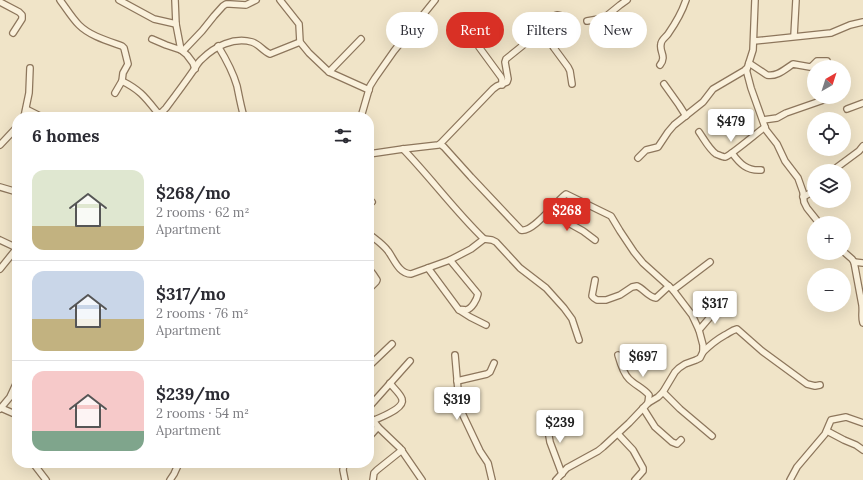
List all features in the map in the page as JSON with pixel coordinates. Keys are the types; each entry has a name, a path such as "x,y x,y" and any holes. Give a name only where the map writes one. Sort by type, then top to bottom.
{"street":[{"path":"60,0 80,26 88,32 124,48 128,64 122,81 115,93"},
{"path":"120,0 154,20 176,24"},
{"path":"175,0 176,24 182,50"},
{"path":"182,50 202,31 216,12 223,6 226,4 246,5 256,0"},
{"path":"280,0 300,24 300,42 313,58 329,72 369,90"},
{"path":"362,112 370,86 375,78 394,51 435,0"},
{"path":"587,21 604,18 628,0"},
{"path":"660,65 663,60 660,46 661,42 684,8 686,0"},
{"path":"638,158 646,150 658,147 668,132 680,120 703,102 713,89 746,69 753,50 755,0"},
{"path":"794,36 796,0"},
{"path":"0,2 22,15 22,19 13,33"},
{"path":"754,41 831,33 850,25 863,22"},
{"path":"152,39 182,50 187,55 195,69"},
{"path":"329,72 361,39"},
{"path":"162,112 201,60 218,46 231,42 252,42 270,54 300,42"},
{"path":"218,46 228,62 233,75 243,112"},
{"path":"480,48 501,77 502,84"},
{"path":"374,153 440,144 489,92 508,81 505,60 520,48"},
{"path":"554,48 568,67 572,84"},
{"path":"749,63 770,76 781,72 793,64 807,66"},
{"path":"25,112 29,93 30,68"},
{"path":"746,69 765,127 777,144 783,158 798,178 802,187 804,202 813,216"},
{"path":"122,81 138,90 157,112"},
{"path":"664,84 686,116"},
{"path":"847,109 863,103"},
{"path":"763,120 777,118 786,113 812,104"},
{"path":"26,109 32,112"},
{"path":"698,132 713,152 725,157 765,127"},
{"path":"0,144 12,132"},
{"path":"440,144 521,230 526,231 533,226 566,194 612,216 634,252 671,288 692,315 699,330 703,345 703,352"},
{"path":"842,164 863,146"},
{"path":"403,148 452,205 484,239 496,242 520,268 546,288 572,319 579,340"},
{"path":"732,153 738,161 750,169 761,170"},
{"path":"0,187 12,191"},
{"path":"803,197 807,195"},
{"path":"549,212 582,230 594,240"},
{"path":"374,238 387,250 404,273 411,274 450,260 471,249 484,239"},
{"path":"0,240 12,246"},
{"path":"0,268 12,254"},
{"path":"851,258 854,262 862,305 863,313 861,317 863,323"},
{"path":"450,260 478,294 470,308 466,310 459,310"},
{"path":"594,280 592,296 597,300 606,300 624,293 632,287 638,286 651,297 656,298 710,262"},
{"path":"854,262 863,263"},
{"path":"428,268 459,310 486,326"},
{"path":"374,276 377,280 374,284"},
{"path":"699,330 717,309"},
{"path":"556,480 567,468 598,451 618,434 648,403 663,392 679,368 700,358 703,352 712,343 733,330 737,329 762,351 807,384 815,386 820,385"},
{"path":"374,361 392,344"},
{"path":"455,355 458,396 462,413 480,451 488,463 492,480"},
{"path":"618,355 627,377 644,390 648,396 648,403"},
{"path":"374,401 410,361"},
{"path":"457,381 487,374 490,372 494,364"},
{"path":"374,421 398,409 401,405 402,398 390,383"},
{"path":"663,392 680,409 712,436"},
{"path":"12,393 1,409 12,412"},
{"path":"643,408 655,427 672,442 677,444 680,443 681,440"},
{"path":"790,480 797,468 827,431 832,419 846,417 863,423"},
{"path":"546,418 550,442 562,474"},
{"path":"374,422 402,450 422,480"},
{"path":"374,432 378,428"},
{"path":"827,431 863,450"},
{"path":"618,434 633,450 643,468 643,471 635,480"},
{"path":"373,480 373,475 377,470 402,450"},
{"path":"37,468 46,480"},
{"path":"170,480 177,468"},
{"path":"343,468 345,480"}]}
